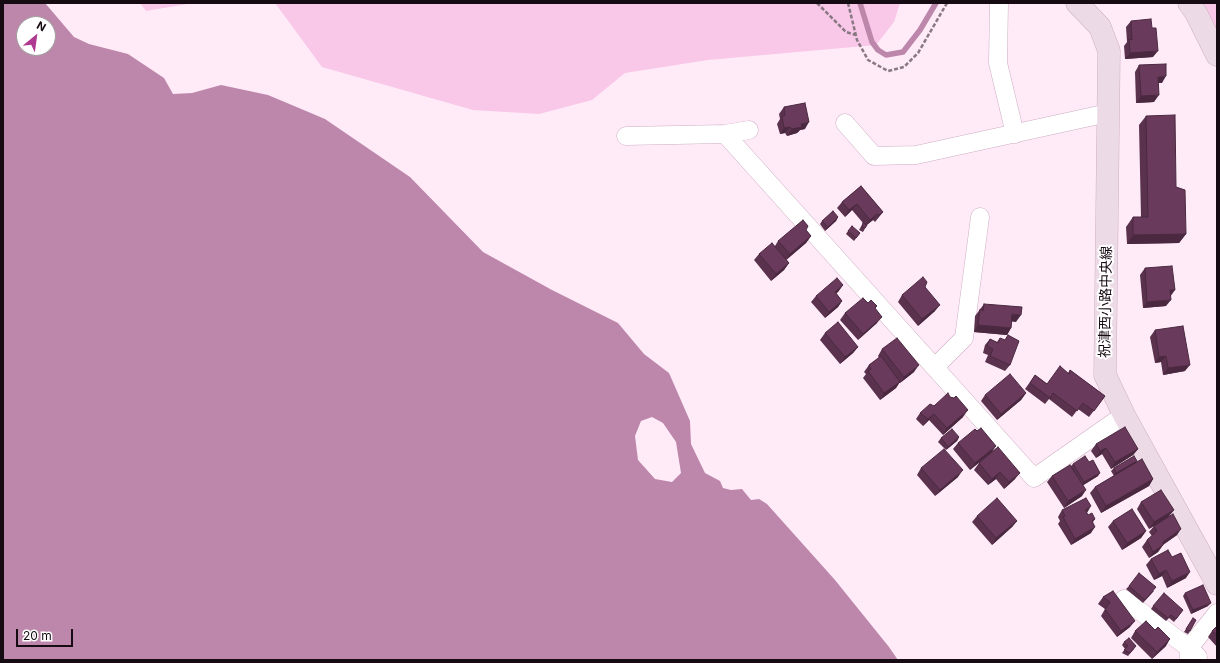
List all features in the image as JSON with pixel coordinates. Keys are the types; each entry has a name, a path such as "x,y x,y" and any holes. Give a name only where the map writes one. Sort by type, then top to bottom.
{"main road":[{"name":"祝津西小路中央線","path":"1077,3 1100,28 1109,51 1104,375 1124,415 1217,584"},
{"path":"1189,3 1196,13 1217,55"}],"street":[{"path":"999,3 998,63 1015,134"},
{"path":"845,123 874,156 916,155 1108,114"},
{"path":"626,136 725,134 749,130"},
{"path":"725,134 1034,478 1124,415"},
{"path":"935,367 964,338 980,217"},
{"path":"1124,599 1193,656 1217,613"}],"path":[{"path":"817,3 846,32 856,35"},
{"path":"848,3 856,35 868,60 888,71 904,66 918,53 947,3"}],"shaded area":[{"path":"3,3 45,3 74,37 89,44 128,54 164,78 173,94 192,93 221,85 268,95 325,119 410,177 483,252 552,290 618,323 644,354 669,373 690,421 691,444 705,473 720,481 723,488 731,490 742,489 751,500 759,499 767,504 835,580 898,660 3,660","holes":["652,417 663,423 676,442 681,473 672,482 655,479 638,460 635,436 641,421"]},
{"path":"140,3 193,3 146,11"},
{"path":"275,3 900,3 894,22 876,45 708,60 625,73 592,100 539,114 473,110 322,67"},
{"path":"1202,3 1217,3 1217,68"}],"building":[{"path":"1151,19 1152,28 1156,28 1158,51 1130,53 1129,39 1132,40 1131,21"},
{"path":"1166,64 1166,76 1158,77 1159,95 1141,96 1139,65"},
{"path":"805,103 809,122 801,124 802,127 792,129 790,127 784,128 782,117 785,115 784,107"},
{"path":"1175,115 1176,187 1185,190 1186,234 1133,235 1133,217 1148,217 1146,116"},
{"path":"861,186 883,212 879,215 877,214 870,220 857,204 849,210 842,202"},
{"path":"833,211 838,217 828,227 822,221"},
{"path":"803,220 808,226 806,230 811,236 790,254 778,241"},
{"path":"863,223 867,225 865,228 862,227"},
{"path":"852,226 860,233 856,238 848,231"},
{"path":"772,243 789,263 776,274 759,254"},
{"path":"1172,266 1175,290 1170,290 1171,300 1147,302 1145,268"},
{"path":"923,277 927,282 925,287 940,305 922,319 902,295"},
{"path":"837,278 843,285 835,292 842,301 829,312 816,296"},
{"path":"863,298 868,303 871,300 877,306 875,308 882,317 863,334 845,313"},
{"path":"984,304 1022,307 1021,315 1012,314 1011,328 978,325 980,309 983,311"},
{"path":"838,322 858,347 845,357 825,333"},
{"path":"1183,326 1190,365 1168,368 1166,356 1159,357 1155,330"},
{"path":"1008,335 1019,341 1010,365 990,356 993,349 987,346 990,339 998,343 1000,338 1005,340"},
{"path":"897,338 919,365 904,377 882,349"},
{"path":"881,356 900,382 884,393 868,371 871,369 869,365"},
{"path":"1060,366 1069,374 1070,370 1105,396 1094,411 1083,403 1077,411 1053,393 1050,398 1030,383 1035,375 1047,384"},
{"path":"1010,374 1026,393 1001,414 985,395"},
{"path":"948,393 950,397 954,398 956,396 968,410 947,428 934,414 928,419 920,413 930,404 934,406"},
{"path":"1125,427 1138,449 1115,462 1106,448 1100,451 1096,444"},
{"path":"981,428 996,446 975,463 958,443 975,429 977,431"},
{"path":"952,429 959,437 948,447 941,438"},
{"path":"998,447 1020,473 1009,482 1000,472 992,479 979,463"},
{"path":"944,449 963,470 940,490 921,468"},
{"path":"1085,456 1089,462 1093,460 1100,473 1084,482 1073,464"},
{"path":"1134,456 1137,461 1116,473 1114,468"},
{"path":"1142,459 1153,479 1106,506 1095,487"},
{"path":"1070,465 1086,490 1068,501 1052,476"},
{"path":"1161,490 1174,510 1154,522 1141,502"},
{"path":"997,498 1017,521 996,538 977,516"},
{"path":"1086,498 1091,506 1085,510 1088,515 1092,513 1095,519 1092,521 1095,527 1075,539 1063,517 1065,516 1062,510"},
{"path":"1132,509 1146,531 1127,543 1113,521"},
{"path":"1173,514 1181,529 1163,542 1163,545 1153,552 1147,540 1157,531 1154,526"},
{"path":"1168,550 1172,557 1181,553 1190,572 1172,581 1166,570 1159,574 1151,559"},
{"path":"1139,573 1156,587 1145,600 1129,586"},
{"path":"1203,585 1211,603 1193,610 1185,593"},
{"path":"1113,591 1135,621 1121,631 1105,609 1110,602 1103,597"},
{"path":"1164,593 1183,610 1176,619 1171,615 1168,618 1153,606"},
{"path":"1193,618 1196,620 1190,631 1186,629"},
{"path":"1146,621 1155,630 1158,627 1170,639 1157,652 1135,631"},
{"path":"1217,626 1217,635 1212,631"},
{"path":"1129,638 1136,646 1130,653 1124,650 1128,646 1124,642"}],"waterway":[{"path":"860,3 872,42 878,50 886,55 903,52 920,30 936,3"}]}
